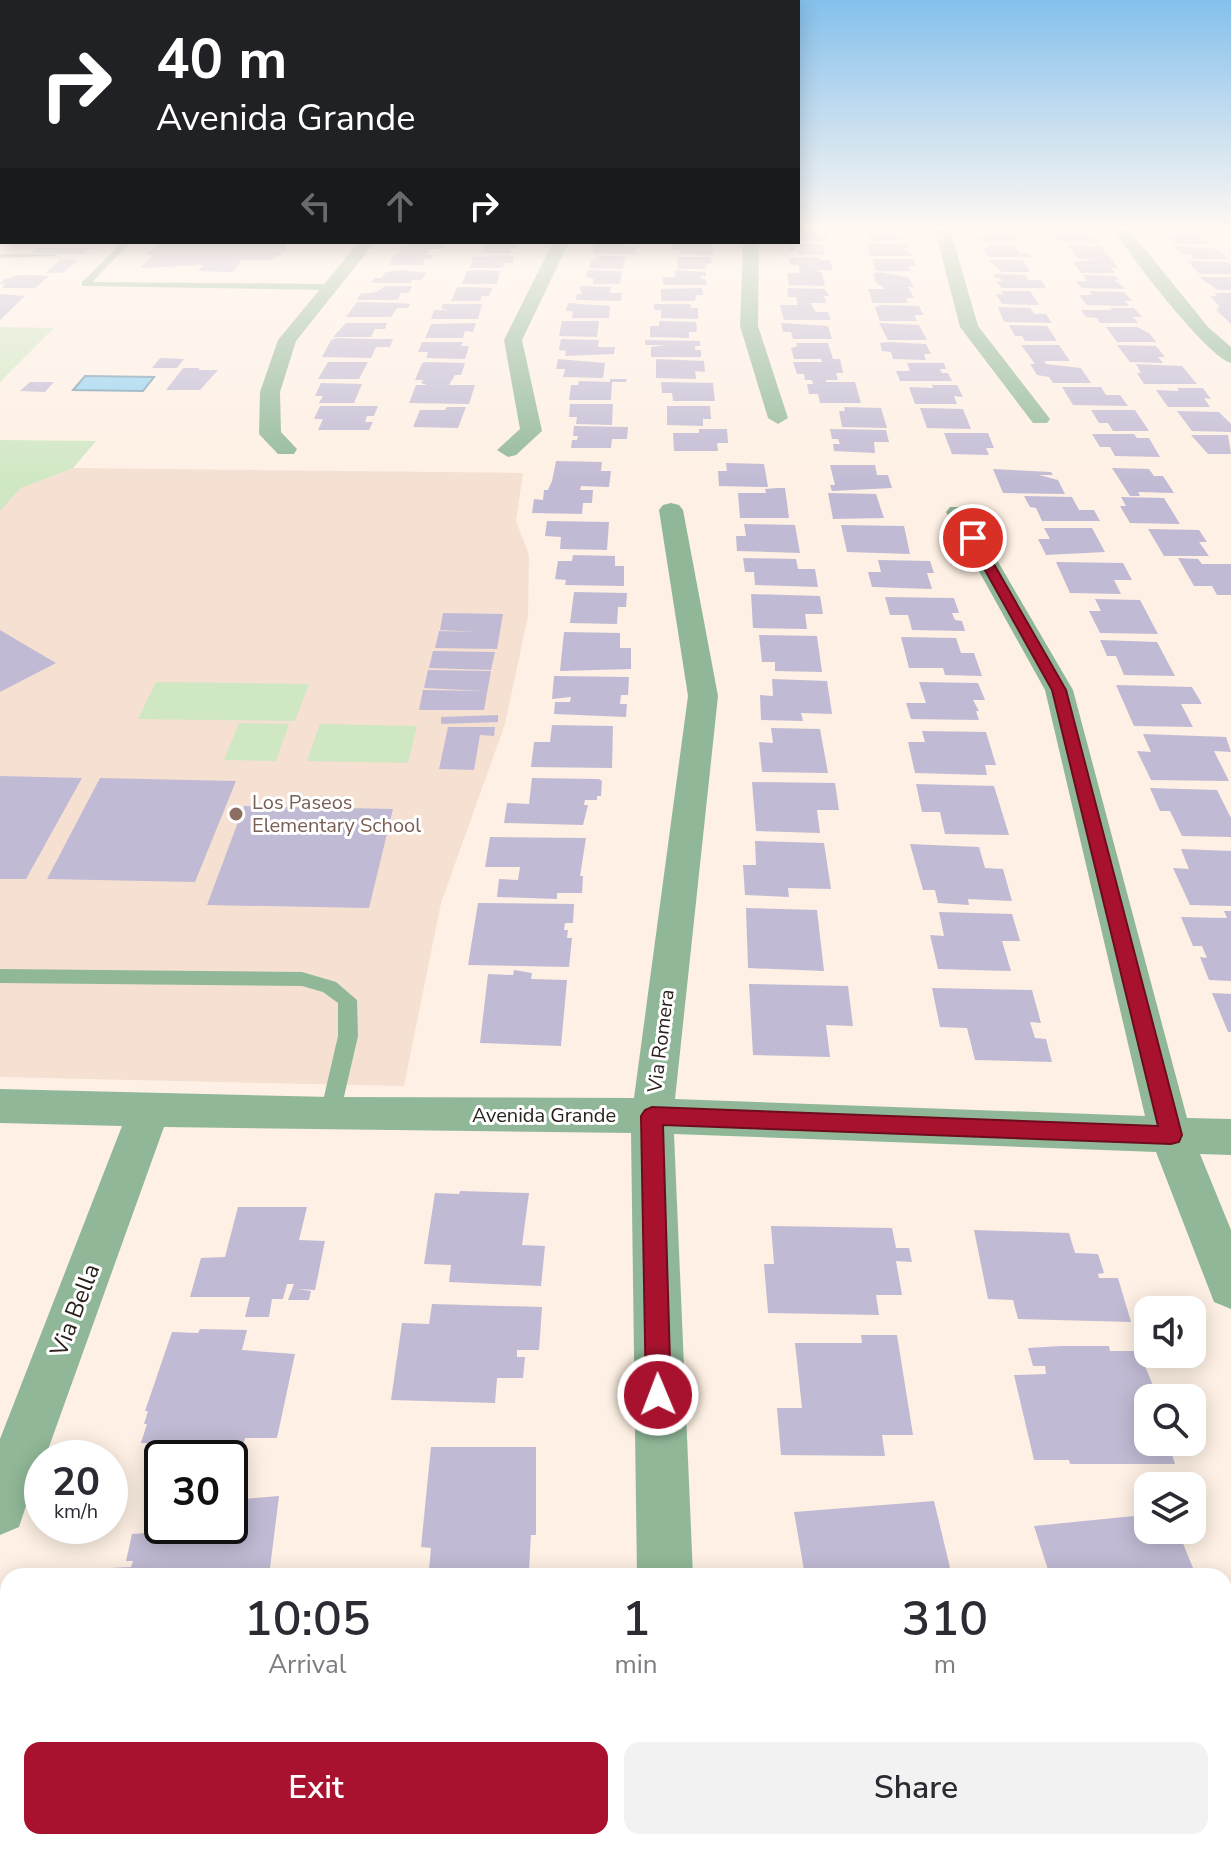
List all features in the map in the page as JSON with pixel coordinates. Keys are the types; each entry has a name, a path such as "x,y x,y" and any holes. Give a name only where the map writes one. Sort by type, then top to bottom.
{"street":[{"path":"286,449 270,434 270,392 287,340 309,312"},
{"path":"508,450 531,431 513,340 527,312"},
{"path":"749,312 749,326 778,418"},
{"path":"965,312 969,327 1040,419"},
{"path":"1187,312 1202,331 1231,357"},
{"name":"Via Romera","path":"664,1568 652,1116 703,696 671,510"},
{"path":"958,512 1059,690 1171,1135 1231,1287"},
{"name":"Avenida Grande","path":"0,1106 330,1114 652,1116 1231,1137"},
{"name":"Via Bella","path":"0,1508 149,1110"}],"lane":[{"path":"0,976 302,979 329,987 347,1000 348,1036 330,1114"}],"shaded area":[{"name":"Los Paseos Elementary School","path":"73,468 523,473 516,521 529,555 528,616 505,724 441,903 404,1086 0,1077 0,511 21,488"}],"green space":[{"path":"0,327 54,328 0,382"},
{"path":"0,440 96,441 73,468 21,488 0,511"},
{"path":"156,682 309,684 295,721 138,719"},
{"path":"239,723 289,724 276,761 224,760"},
{"path":"320,724 417,726 408,763 307,761"}],"water":[{"path":"85,376 154,377 143,391 73,390"}],"building":[{"path":"349,312 394,312 391,317 346,317"},
{"path":"433,312 480,312 478,319 431,319"},
{"path":"573,312 609,312 609,318 572,318"},
{"path":"661,312 698,312 698,319 661,318"},
{"path":"782,312 828,312 831,320 784,320"},
{"path":"877,312 922,312 923,315 914,315 917,321 880,321"},
{"path":"1000,312 1046,314 1052,323 1004,322"},
{"path":"1083,312 1138,312 1142,317 1133,317 1138,323 1100,323 1097,318 1086,317"},
{"path":"1219,312 1231,312 1231,324"},
{"path":"562,321 599,321 597,337 559,336"},
{"path":"659,321 696,322 697,329 696,332 689,332 689,338 650,337 650,326 659,326"},
{"path":"346,323 387,323 385,329 375,329 371,337 333,337"},
{"path":"476,323 473,332 465,331 463,338 425,338 431,324"},
{"path":"781,323 828,326 832,339 793,339 791,332 783,332"},
{"path":"879,323 919,325 927,340 888,340"},
{"path":"1009,325 1047,326 1057,341 1025,341 1022,336 1015,336"},
{"path":"1106,327 1137,327 1149,333 1156,342 1117,342"},
{"path":"393,339 390,347 376,347 371,358 322,357 331,340"},
{"path":"561,339 599,340 598,347 615,347 614,354 565,356 566,351 559,350"},
{"path":"645,340 700,341 700,346 695,346 695,350 701,350 701,357 651,357 651,347 665,345 645,345"},
{"path":"422,342 463,342 461,346 469,346 465,359 426,358 428,352 418,352"},
{"path":"796,343 828,343 833,359 840,359 843,373 836,373 838,380 826,382 855,382 861,403 820,403 818,394 809,394 807,384 813,384 812,380 805,380 804,374 797,374 793,362 822,362 821,359 794,359 791,348 797,346"},
{"path":"880,343 926,344 931,354 924,354 926,360 893,359 891,352 882,351"},
{"path":"1021,345 1059,345 1070,361 1044,361 1046,364 1081,368 1091,383 1053,383 1049,377 1037,375 1030,364 1035,364"},
{"path":"1117,345 1156,346 1165,357 1158,357 1163,363 1130,362"},
{"path":"160,358 184,359 177,368 152,368"},
{"path":"558,359 605,363 603,378 563,377 565,369 556,369"},
{"path":"656,359 704,361 705,372 695,371 696,379 656,378"},
{"path":"328,362 368,362 359,379 318,379"},
{"path":"422,363 465,363 461,375 455,375 449,385 475,385 469,404 409,403 416,385 427,385 421,383 423,380 415,380"},
{"path":"907,363 944,363 946,369 940,369 942,373 948,373 952,381 900,381 896,371 910,371"},
{"path":"1136,364 1182,366 1197,384 1144,384 1137,373 1141,373"},
{"path":"183,368 218,370 200,390 166,390"},
{"path":"610,379 627,379 626,382 612,382 611,400 569,400 571,385 578,385 579,381 610,382"},
{"path":"30,382 54,382 45,392 20,391"},
{"path":"661,382 713,383 715,401 673,401 672,393 662,393"},
{"path":"321,383 362,384 354,403 319,403 323,396 315,396"},
{"path":"932,385 957,385 963,397 954,396 957,404 915,404 909,387 933,388"},
{"path":"1062,387 1101,387 1106,395 1120,395 1128,406 1073,405"},
{"path":"1177,388 1203,388 1211,399 1204,398 1210,407 1168,407 1156,390 1179,391"},
{"path":"570,404 613,404 612,425 576,424 577,417 569,417"},
{"path":"320,406 378,406 374,416 367,416 365,422 373,422 369,430 318,430 323,419 314,419"},
{"path":"667,406 710,406 711,419 703,419 703,426 667,425"},
{"path":"447,407 466,407 458,428 413,427 420,410 445,410"},
{"path":"844,407 881,408 887,428 842,427 839,411 845,411"},
{"path":"920,408 963,409 971,429 927,428"},
{"path":"1091,410 1135,410 1149,431 1113,431 1108,423 1099,423"},
{"path":"1177,411 1219,412 1231,424 1231,432 1192,431"},
{"path":"574,426 628,427 627,439 612,439 611,448 571,448 572,440 577,440 578,436 573,436"},
{"path":"699,429 727,429 728,443 717,443 718,451 674,451 673,433 699,433"},
{"path":"830,429 886,430 889,442 874,442 875,453 834,451 833,444 840,444 838,439 832,439"},
{"path":"944,433 988,433 994,448 986,448 989,455 952,454"},
{"path":"1092,434 1134,434 1137,438 1149,438 1160,457 1115,456 1110,447 1100,447"},
{"path":"1191,435 1228,435 1231,454 1208,454"},
{"path":"556,461 602,462 601,471 611,471 609,487 581,486 580,490 593,490 592,503 583,503 582,514 532,513 534,499 543,500 544,490 548,490"},
{"path":"726,463 764,464 768,487 719,486 718,471 727,471"},
{"path":"830,465 875,465 877,475 888,475 892,488 832,491 830,485 835,485"},
{"path":"1112,468 1149,469 1154,476 1163,476 1174,493 1138,492 1140,496 1130,496"},
{"path":"993,469 1051,472 1053,475 1039,475 1058,480 1065,494 1003,493"},
{"path":"785,488 789,518 740,518 738,493 766,493 765,489"},
{"path":"828,493 876,494 884,518 833,519"},
{"path":"1024,496 1072,497 1079,510 1094,510 1100,521 1042,521 1036,508 1030,507"},
{"path":"1121,497 1164,498 1180,524 1130,523 1120,506 1126,506"},
{"path":"547,521 609,522 607,550 560,549 561,537 545,536"},
{"path":"744,524 795,525 800,553 737,551 736,536 746,536"},
{"path":"841,525 904,526 910,554 847,552"},
{"path":"1044,528 1092,528 1105,552 1046,555 1038,539 1050,539"},
{"path":"1148,529 1199,530 1207,542 1199,542 1209,556 1164,556"},
{"path":"573,555 615,556 615,566 624,566 624,586 565,585 566,580 555,579 558,561 572,561"},
{"path":"743,558 796,559 798,569 815,569 818,587 755,585 754,572 745,572"},
{"path":"1178,558 1198,559 1202,564 1231,564 1231,595 1217,595 1212,586 1194,586"},
{"path":"878,560 930,561 934,573 927,573 932,589 872,587 868,572 881,572"},
{"path":"1056,562 1123,563 1132,580 1114,580 1121,594 1070,593"},
{"path":"574,592 627,593 626,607 618,607 617,624 570,623"},
{"path":"751,594 820,596 823,614 805,614 807,629 753,628"},
{"path":"885,597 954,598 959,613 952,613 955,620 962,621 965,631 912,630 908,615 890,615"},
{"path":"1095,599 1140,600 1158,634 1100,633 1089,611 1101,611"},
{"path":"443,613 503,614 497,649 435,648 439,631 477,632 440,630"},
{"path":"0,630 27,646 56,663 0,692"},
{"path":"564,632 620,633 620,648 631,648 631,669 560,671"},
{"path":"759,635 817,636 822,672 775,671 775,662 762,662"},
{"path":"901,637 956,638 961,653 974,653 982,676 945,675 943,668 909,668"},
{"path":"1100,640 1157,642 1175,676 1124,675 1116,656 1107,656"},
{"path":"433,651 495,652 491,670 429,668"},
{"path":"428,670 491,671 484,710 419,710 423,690 484,691 424,688"},
{"path":"554,676 629,677 628,695 621,695 620,704 627,704 626,717 554,714 555,702 570,702 571,697 552,699"},
{"path":"772,679 827,681 832,714 801,713 803,721 761,720 760,695 773,696"},
{"path":"919,682 978,683 985,700 973,700 979,711 976,711 979,720 911,719 906,703 926,703"},
{"path":"1116,685 1192,687 1202,704 1181,704 1193,727 1134,726"},
{"path":"498,715 498,722 441,724 441,717"},
{"path":"552,725 613,726 612,768 531,767 534,742 550,742"},
{"path":"448,727 495,727 494,736 480,735 474,770 439,769"},
{"path":"771,728 820,729 828,773 762,772 759,742 773,743"},
{"path":"922,731 986,732 996,765 985,765 987,775 915,773 908,742 925,742"},
{"path":"1143,734 1226,737 1231,752 1214,751 1229,781 1151,780 1137,751 1151,752"},
{"path":"0,776 82,778 26,879 0,879"},
{"path":"100,778 236,781 195,882 47,879"},
{"path":"532,778 599,779 602,781 601,796 597,796 597,800 585,800 584,805 588,805 583,825 504,823 507,803 529,804"},
{"path":"752,782 835,783 839,810 817,810 820,833 756,831"},
{"path":"916,784 994,786 1009,835 945,834 940,812 922,812"},
{"path":"1150,788 1217,790 1231,818 1231,837 1182,836 1170,811 1160,811"},
{"path":"244,806 393,809 369,908 207,905"},
{"path":"490,837 586,838 580,876 583,876 582,893 557,893 557,899 497,897 499,879 518,880 520,867 485,867"},
{"path":"755,841 824,843 831,889 788,888 789,897 745,895 743,865 756,865"},
{"path":"910,844 979,847 985,868 1003,869 1012,901 968,899 969,905 938,903 935,890 923,890"},
{"path":"1181,849 1231,851 1231,906 1190,905 1173,868 1189,869"},
{"path":"478,903 574,904 573,923 565,923 564,930 568,930 567,938 572,938 569,967 468,965"},
{"path":"746,908 817,910 824,971 748,968"},
{"path":"1224,911 1231,911 1231,981 1209,980 1200,957 1207,958 1202,946 1193,946 1181,917 1227,918"},
{"path":"939,912 1012,914 1020,941 1002,941 1011,971 938,969 930,935 944,936"},
{"path":"514,970 532,973 531,979 567,980 561,1046 480,1043 488,974 513,975"},
{"path":"749,984 848,986 853,1026 826,1025 830,1057 753,1055"},
{"path":"932,988 1032,990 1041,1023 1030,1022 1035,1038 1046,1039 1052,1062 975,1060 967,1028 940,1027"},
{"path":"1212,993 1231,994 1231,1032 1228,1032"},
{"path":"460,1191 529,1193 522,1245 545,1246 541,1286 449,1282 451,1265 424,1264 435,1193 459,1194"},
{"path":"238,1207 307,1207 299,1240 325,1241 315,1290 296,1289 311,1291 309,1300 288,1300 294,1284 287,1284 283,1299 272,1299 269,1317 245,1317 250,1297 190,1297 201,1258 225,1257"},
{"path":"771,1226 892,1228 896,1248 909,1248 912,1262 896,1261 902,1295 876,1295 879,1315 768,1313 764,1264 774,1264"},
{"path":"974,1230 1069,1233 1075,1253 1098,1254 1104,1273 1098,1274 1099,1278 1118,1278 1131,1322 1018,1319 1013,1300 988,1299"},
{"path":"432,1304 542,1307 539,1350 517,1350 517,1357 525,1357 523,1378 497,1378 495,1403 391,1400 402,1323 429,1324"},
{"path":"200,1329 247,1330 242,1350 295,1354 277,1438 144,1440 141,1443 147,1424 144,1424 148,1411 145,1411 172,1332 198,1333"},
{"path":"861,1335 897,1335 913,1435 882,1435 885,1456 781,1455 777,1408 802,1408 795,1343 862,1343"},
{"path":"1109,1346 1110,1351 1134,1351 1134,1368 1146,1368 1152,1384 1134,1384 1134,1456 1172,1456 1175,1464 1070,1464 1069,1460 1034,1460 1014,1375 1046,1374 1045,1366 1033,1366 1028,1348"},
{"path":"431,1447 536,1447 536,1535 531,1535 529,1568 429,1568 431,1548 421,1547"},
{"path":"279,1496 270,1568 110,1568 131,1567 133,1561 126,1561 132,1534 144,1533 144,1544 248,1544 248,1499"},
{"path":"934,1501 950,1568 804,1568 794,1512"},
{"path":"1134,1516 1134,1544 1183,1544 1193,1568 1047,1568 1034,1526"}],"place":[{"name":"Los Paseos Elementary School","path":"236,814"}],"route":[{"path":"658,1395 652,1116 1171,1135 1059,690 973,538"}]}
